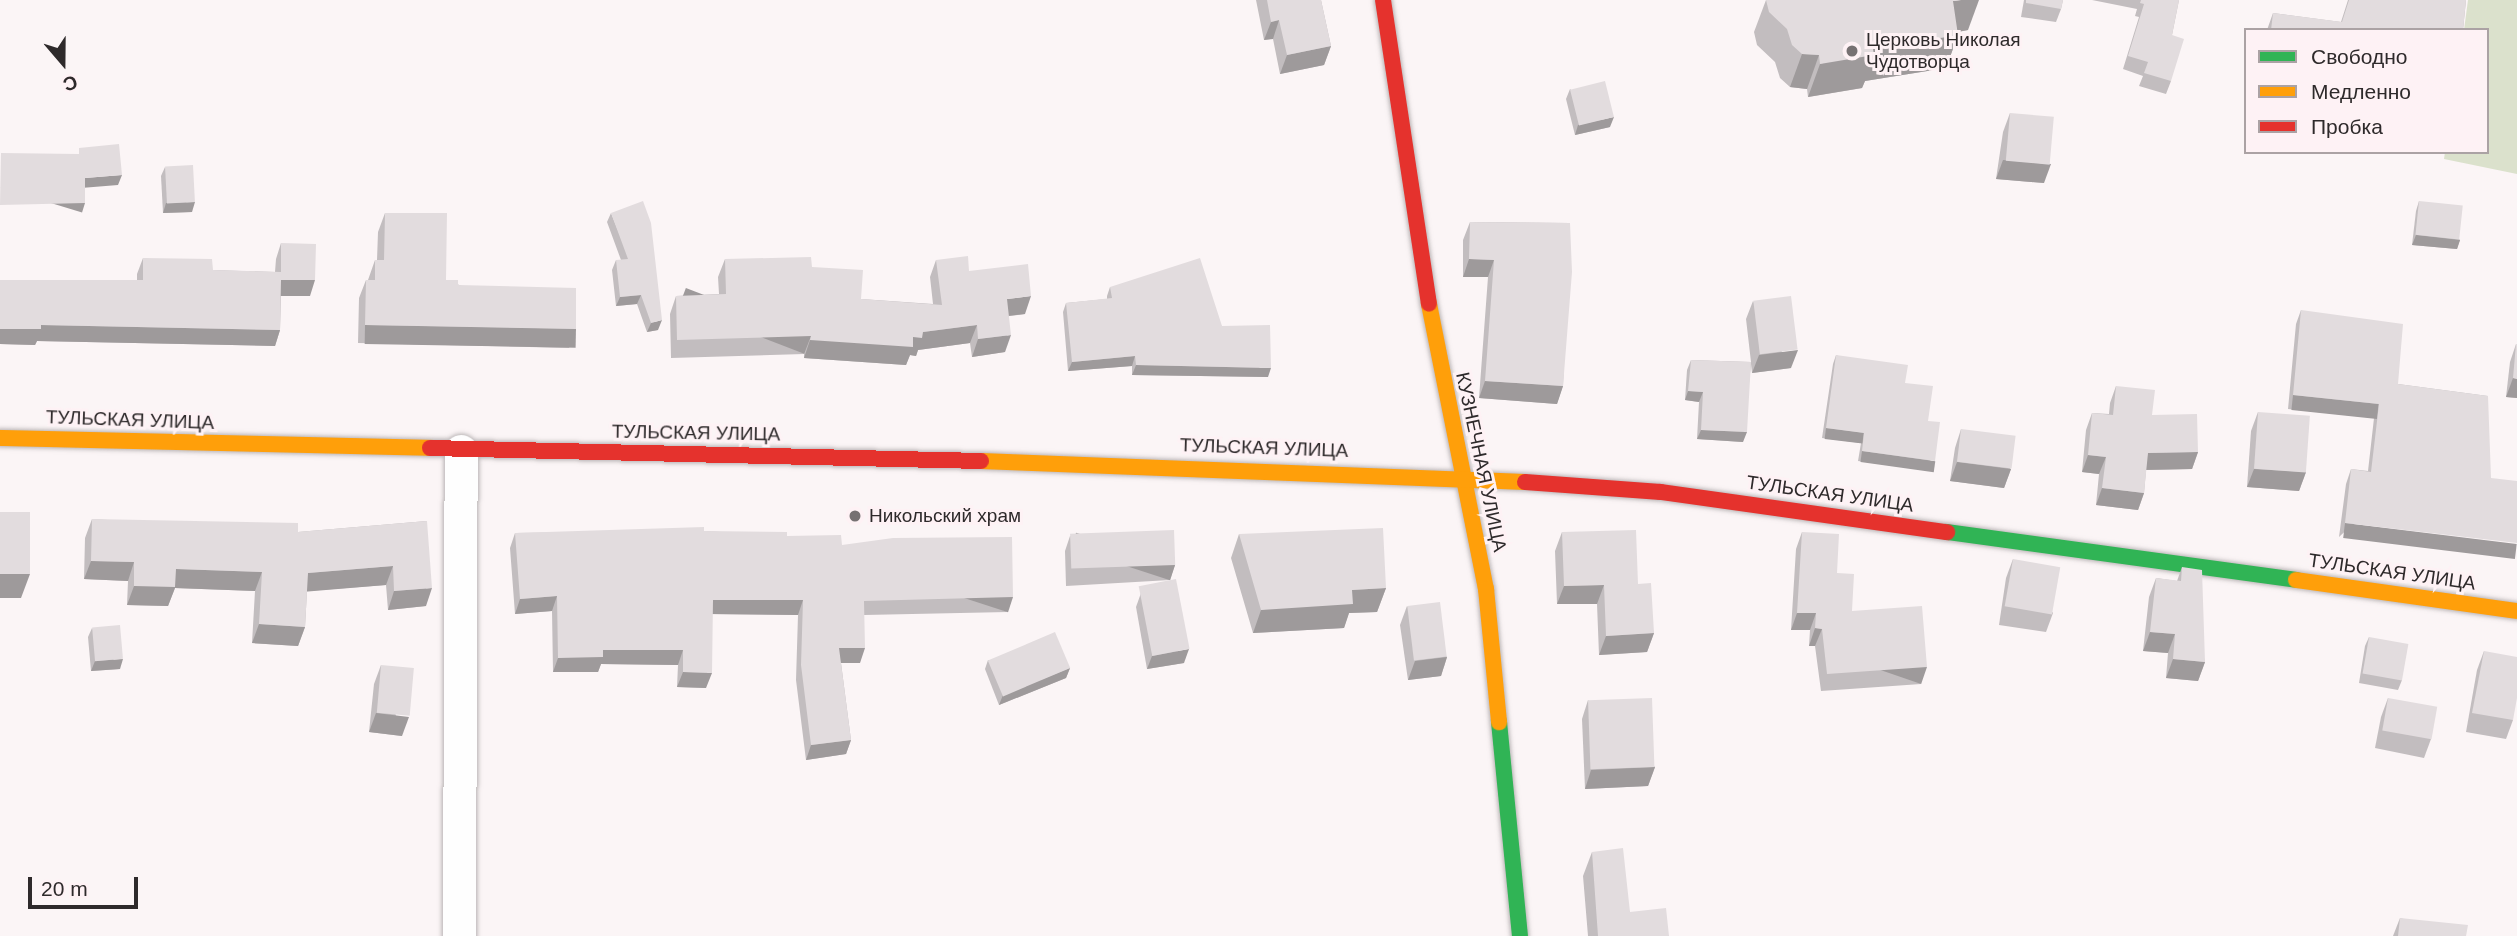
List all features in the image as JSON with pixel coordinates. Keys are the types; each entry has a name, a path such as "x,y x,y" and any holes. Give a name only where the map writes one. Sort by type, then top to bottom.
{"main road":[{"name":"КУЗНЕЧНАЯ УЛИЦА","path":"1383,0 1438,367 1464,477 1486,589 1520,936"},
{"name":"ТУЛЬСКАЯ УЛИЦА","path":"0,438 461,451 966,460 1464,477 1661,492 2517,611"}],"street":[{"path":"459,936 461,451"}],"green space":[{"path":"2468,0 2517,0 2517,174 2444,159 2445,154 2489,154 2489,28 2464,28"}],"building":[{"path":"1267,0 1321,0 1331,46 1287,55 1279,20 1271,22"},
{"path":"1766,0 1961,0 1953,1 1958,35 1873,49 1874,55 1820,64 1819,55 1802,54 1792,45 1787,29 1769,12"},
{"path":"2026,0 2063,0 2061,9 2026,3"},
{"path":"2141,0 2179,0 2172,35 2184,39 2171,81 2144,73 2148,62 2128,56 2144,4 2140,3"},
{"path":"2349,0 2466,0 2463,28 2271,28 2273,13 2342,22"},
{"path":"1605,81 1614,117 1579,126 1570,90"},
{"path":"2010,113 2054,117 2050,165 2006,161"},
{"path":"119,144 122,175 85,178 85,203 0,205 1,153 79,154 79,148"},
{"path":"193,165 195,202 167,203 165,166"},
{"path":"643,201 651,223 662,320 651,323 641,295 620,297 616,260 628,259 611,213"},
{"path":"2419,201 2463,206 2459,239 2415,235"},
{"path":"385,213 447,213 446,280 458,280 458,285 576,288 576,329 365,325 366,280 375,280 375,260 384,260"},
{"path":"1470,222 1570,223 1572,272 1563,386 1485,381 1494,260 1469,259"},
{"path":"281,243 316,244 315,280 281,280 280,330 41,325 41,329 0,329 0,280 143,280 143,258 212,259 213,270 281,272"},
{"path":"968,256 969,271 1028,264 1031,296 1007,299 1011,335 978,339 977,325 923,332 922,338 913,337 913,347 810,340 811,336 677,340 676,296 726,294 725,259 811,257 812,267 863,270 861,299 942,305 936,260"},
{"path":"1200,258 1222,326 1270,325 1271,368 1136,365 1135,356 1072,362 1066,303 1112,298 1110,287"},
{"path":"1791,296 1798,350 1760,354 1753,301"},
{"path":"2301,310 2403,324 2398,384 2488,396 2491,478 2517,481 2517,543 2345,523 2351,469 2371,472 2379,404 2293,395"},
{"path":"2517,344 2517,379 2513,378"},
{"path":"1836,355 1908,365 1905,383 1933,386 1928,421 1940,422 1935,461 1862,451 1864,433 1826,428"},
{"path":"1691,360 1751,362 1747,432 1701,430 1703,392 1688,391"},
{"path":"2116,386 2155,390 2152,415 2197,414 2198,452 2148,453 2144,493 2102,488 2106,457 2088,455 2092,413 2113,415"},
{"path":"2258,412 2310,416 2306,472 2254,469"},
{"path":"1961,429 2016,436 2012,468 1957,462"},
{"path":"0,512 30,512 30,574 0,574"},
{"path":"92,519 298,523 298,532 427,521 432,588 394,591 393,566 308,573 305,627 259,624 262,572 176,569 175,587 134,586 134,562 91,561"},
{"path":"704,527 704,531 787,532 787,536 841,535 842,545 893,538 1012,537 1013,597 864,601 865,648 839,648 851,740 811,745 801,665 803,600 713,600 712,673 683,672 683,650 603,650 603,657 558,658 557,596 520,599 515,533"},
{"path":"1383,528 1386,588 1352,590 1353,604 1261,610 1239,534"},
{"path":"1174,530 1175,565 1071,569 1070,534"},
{"path":"1636,530 1638,584 1651,583 1654,633 1606,636 1604,585 1564,586 1562,532"},
{"path":"1802,532 1839,534 1837,573 1854,574 1852,611 1922,606 1927,667 1827,674 1822,629 1815,628 1816,613 1797,613"},
{"path":"2013,559 2060,567 2052,615 2005,606"},
{"path":"2182,567 2202,570 2205,662 2173,659 2175,634 2150,632 2156,578 2181,581"},
{"path":"1176,579 1190,649 1152,656 1139,586"},
{"path":"1440,602 1447,657 1414,661 1407,606"},
{"path":"120,625 123,659 95,661 92,627"},
{"path":"1055,632 1070,668 1003,696 988,661"},
{"path":"2369,637 2408,644 2402,680 2363,673"},
{"path":"2484,651 2517,657 2517,698 2513,720 2472,713"},
{"path":"381,665 414,668 410,716 377,713"},
{"path":"1652,698 1654,767 1590,769 1588,700"},
{"path":"2388,698 2437,707 2432,739 2382,730"},
{"path":"1623,848 1630,912 1666,908 1669,936 1598,936 1592,852"},
{"path":"2400,918 2468,925 2466,936 2398,936"}],"traffic: fast":[{"path":"1947,532 2296,580"},
{"path":"1499,722 1520,936"}],"traffic: slow":[{"path":"1429,304 1486,589 1499,722"},
{"path":"0,438 430,448"},
{"path":"981,461 1525,482"},
{"path":"2296,580 2517,611"}],"traffic: jam":[{"path":"1383,0 1429,304"},
{"path":"430,448 981,461"},
{"path":"1525,482 1661,492 1947,532"}],"place":[{"name":"Церковь Николая Чудотворца","path":"1852,51"},
{"name":"Никольский храм","path":"855,516"}]}
